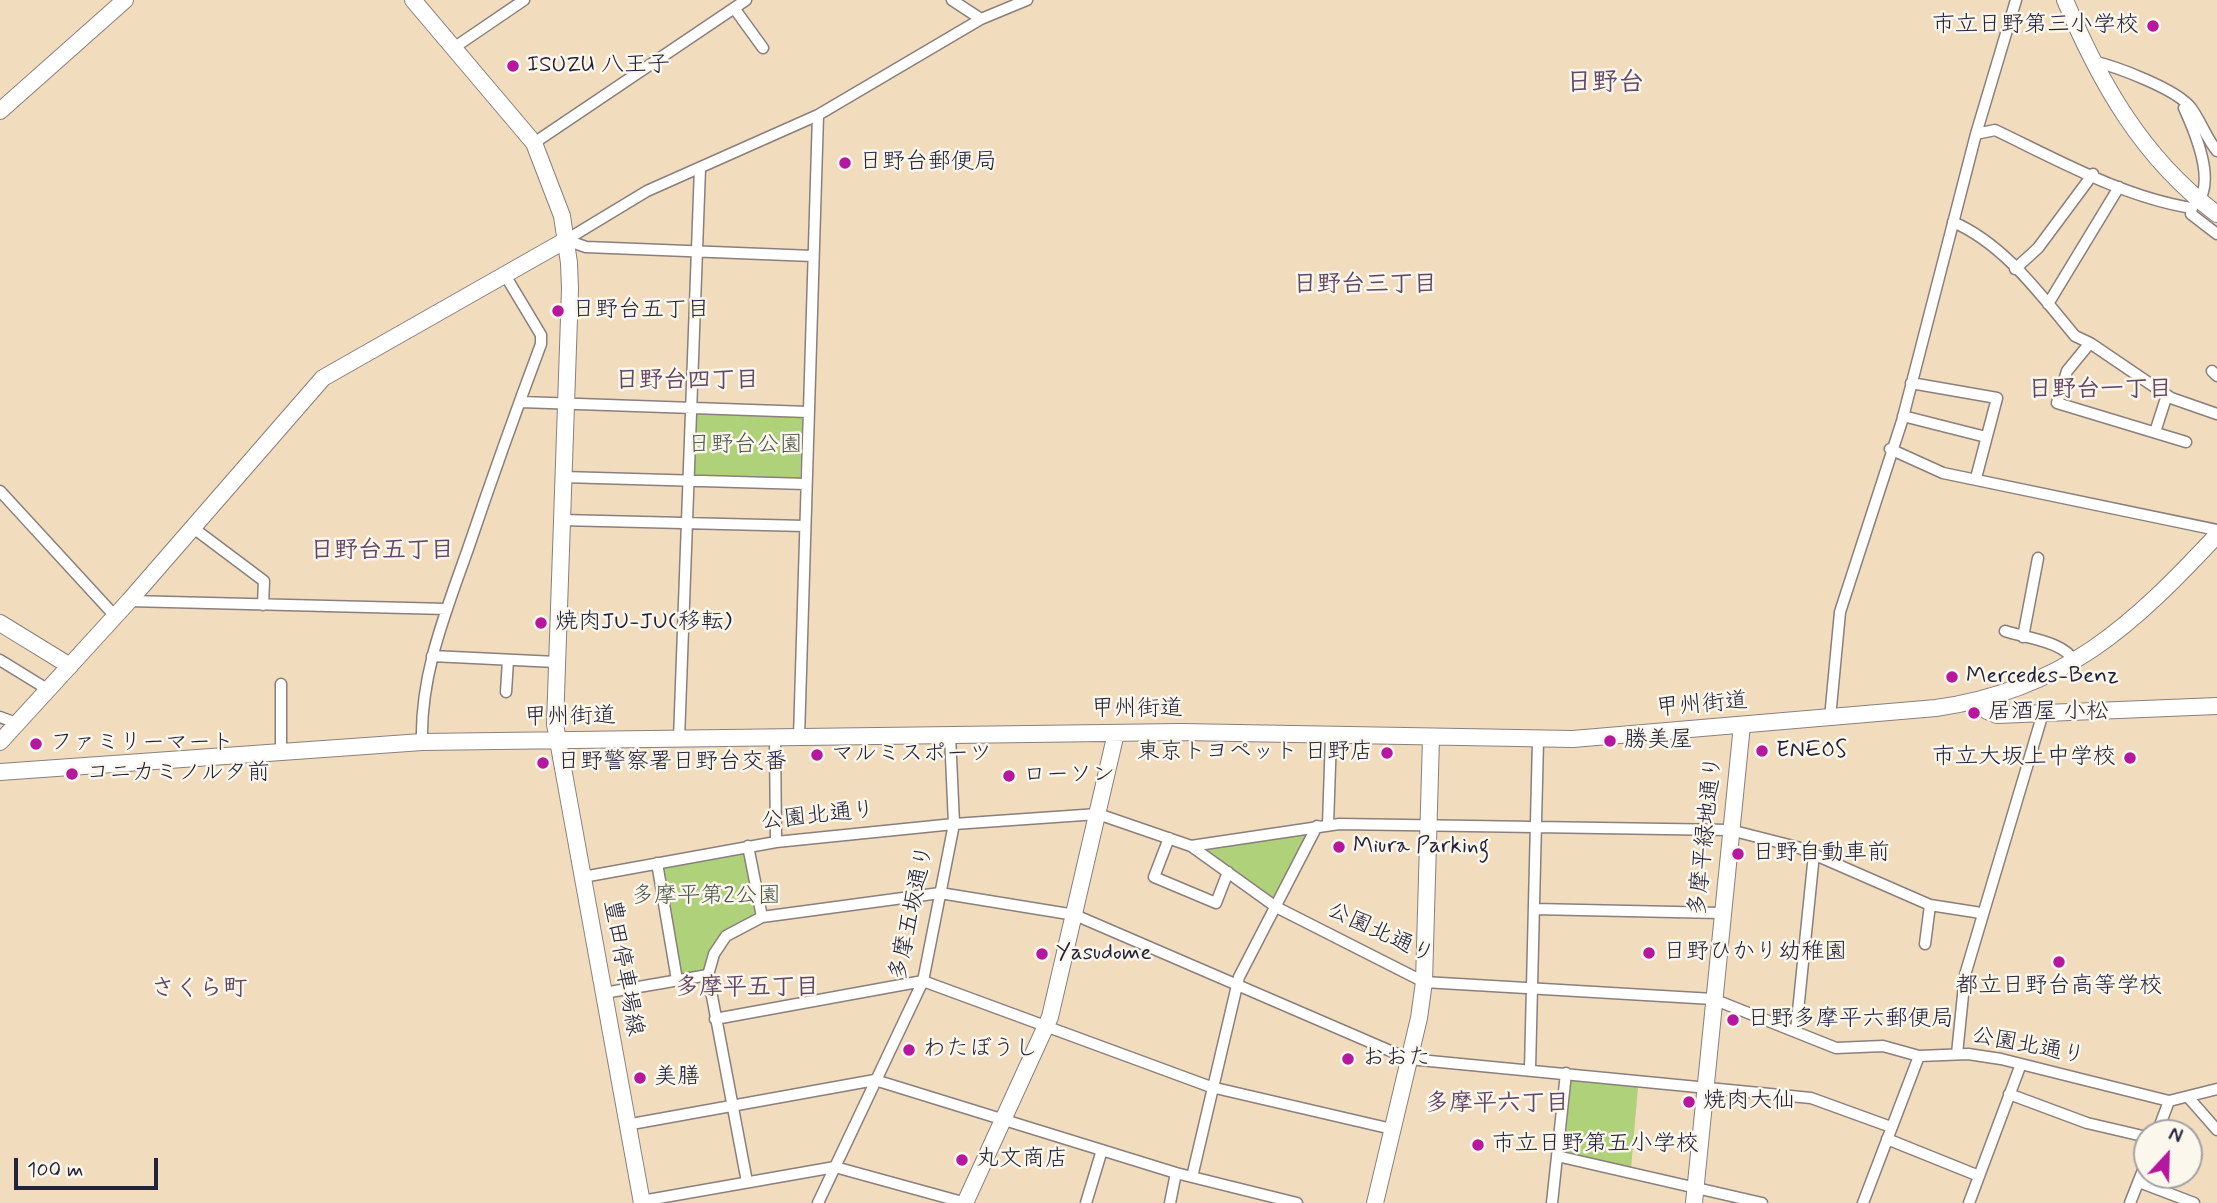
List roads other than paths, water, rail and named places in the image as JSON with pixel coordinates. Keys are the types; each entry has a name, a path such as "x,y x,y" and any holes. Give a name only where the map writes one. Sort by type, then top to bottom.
{"street":[{"path":"0,111 125,0"},
{"name":"豊田停車場線","path":"413,0 534,144 562,216 569,289 554,715 642,1202"},
{"path":"455,47 524,0"},
{"path":"534,144 746,0"},
{"path":"952,0 981,19"},
{"path":"0,742 129,601 323,378 647,191 818,115 981,19 1027,0"},
{"path":"1830,718 1840,612 1890,449 1903,416 1976,134 2016,0"},
{"path":"2065,0 2092,61 2133,130 2195,205"},
{"path":"734,8 763,48"},
{"path":"2092,61 2111,65 2179,97 2191,107 2217,151"},
{"path":"2179,97 2189,119 2206,185 2205,194 2191,214 2217,234"},
{"path":"799,737 818,115"},
{"path":"1976,134 1996,130 2149,199 2195,205 2217,215"},
{"path":"679,739 700,168"},
{"path":"2015,269 2038,248 2093,174"},
{"path":"2048,304 2119,187"},
{"path":"1953,222 1977,233 2015,269 2075,336 2090,343 2167,395 2217,414"},
{"path":"566,240 586,247 813,256"},
{"path":"422,741 423,702 432,656 499,453 521,402 541,344 541,335 505,275"},
{"path":"2090,343 2067,372 2057,403 2186,442"},
{"path":"1911,383 1997,398 1976,478"},
{"path":"2155,432 2167,395"},
{"path":"521,402 808,412"},
{"path":"1903,416 1986,437"},
{"path":"1890,449 1943,472 2217,533"},
{"path":"563,477 806,484"},
{"path":"0,491 115,616"},
{"path":"561,520 805,526"},
{"path":"192,527 264,581 263,605"},
{"name":"甲州街道","path":"0,772 422,741 1116,733 1538,740 1622,737 1936,708 1978,701 2031,683 2075,662 2148,607 2217,533"},
{"path":"2023,637 2038,558"},
{"path":"129,601 447,609"},
{"path":"0,623 70,666"},
{"path":"2005,631 2057,647 2075,662"},
{"path":"432,656 556,663"},
{"path":"0,660 47,689"},
{"path":"506,692 508,660"},
{"path":"281,684 281,752"},
{"path":"1978,701 1987,711 1997,715 2217,706"},
{"path":"1957,1054 1965,975 1981,913 2043,713"},
{"path":"0,717 16,723"},
{"name":"多摩平緑地通り","path":"1695,1195 1721,913 1742,725"},
{"path":"642,1202 835,1167 965,1203 1047,1027 1116,733"},
{"name":"多摩五坂通り","path":"817,1203 923,981 954,824 950,735"},
{"path":"1192,1177 1237,984 1276,906 1322,825 1331,736"},
{"path":"775,738 776,842"},
{"path":"1375,1203 1424,982 1431,738"},
{"path":"1530,1069 1538,740"},
{"name":"公園北通り","path":"583,877 776,842 954,824 1098,814 1191,846 1276,906 1424,982 1713,999 1836,1048 1883,1046 1919,1056 1957,1054 2021,1064 2169,1101 2217,1089"},
{"path":"1191,846 1322,825 1730,830 1814,854 1930,905 1981,913"},
{"path":"1169,838 1154,877 1216,903 1228,872"},
{"path":"748,846 762,917"},
{"path":"1796,1031 1814,854"},
{"path":"657,863 677,979"},
{"path":"747,1182 708,975 714,954 726,936 744,924 762,917 940,893 1075,915 1409,1059 1811,1098 1891,1127"},
{"path":"1924,944 1930,905"},
{"path":"1534,909 1721,913"},
{"path":"604,993 708,975"},
{"path":"715,1019 923,981 1212,1087 1392,1129"},
{"path":"1863,1203 1919,1056"},
{"path":"1969,1203 2021,1064"},
{"path":"1552,1203 1566,1073"},
{"path":"626,1125 875,1080 1176,1173 1295,1203"},
{"path":"2009,1094 2087,1123 2133,1134"},
{"path":"2188,1097 2217,1130"},
{"path":"2162,1119 2169,1101"},
{"path":"1887,1139 1979,1176"},
{"path":"1086,1203 1102,1150"},
{"path":"1556,1156 1695,1195 1762,1203"},
{"path":"1170,1203 1176,1173"},
{"path":"2157,1189 2194,1203"}],"place":[{"name":"市立日野第三小学校","path":"2153,26"},
{"name":"ISUZU 八王子","path":"513,66"},
{"name":"日野台郵便局","path":"845,163"},
{"name":"日野台五丁目","path":"558,311"},
{"name":"焼肉JU-JU(移転)","path":"541,623"},
{"name":"Mercedes-Benz","path":"1952,677"},
{"name":"居酒屋 小松","path":"1974,713"},
{"name":"勝美屋","path":"1610,741"},
{"name":"ファミリーマート","path":"36,744"},
{"name":"ENEOS","path":"1762,751"},
{"name":"東京トヨペット 日野店","path":"1387,753"},
{"name":"マルミスポーツ","path":"817,755"},
{"name":"市立大坂上中学校","path":"2130,758"},
{"name":"日野警察署日野台交番","path":"543,763"},
{"name":"コニカミノルタ前","path":"72,774"},
{"name":"ローソン","path":"1009,776"},
{"name":"Miura Parking","path":"1339,847"},
{"name":"日野自動車前","path":"1738,854"},
{"name":"日野ひかり幼稚園","path":"1649,953"},
{"name":"Yasudome","path":"1042,954"},
{"name":"都立日野台高等学校","path":"2059,962"},
{"name":"日野多摩平六郵便局","path":"1733,1020"},
{"name":"わたぼうし","path":"909,1050"},
{"name":"おおた","path":"1348,1059"},
{"name":"美膳","path":"640,1078"},
{"name":"焼肉大仙","path":"1689,1102"},
{"name":"市立日野第五小学校","path":"1478,1145"},
{"name":"丸文商店","path":"962,1160"}],"district":[{"name":"日野台","path":"1605,85"},
{"name":"日野台三丁目","path":"1365,286"},
{"name":"日野台四丁目","path":"687,382"},
{"name":"日野台一丁目","path":"2100,391"},
{"name":"日野台五丁目","path":"382,552"},
{"name":"多摩平五丁目","path":"747,989"},
{"name":"さくら町","path":"199,990"},
{"name":"多摩平六丁目","path":"1497,1105"}],"park label":[{"name":"日野台公園","path":"745,446"},
{"name":"多摩平第2公園","path":"706,897"}]}
